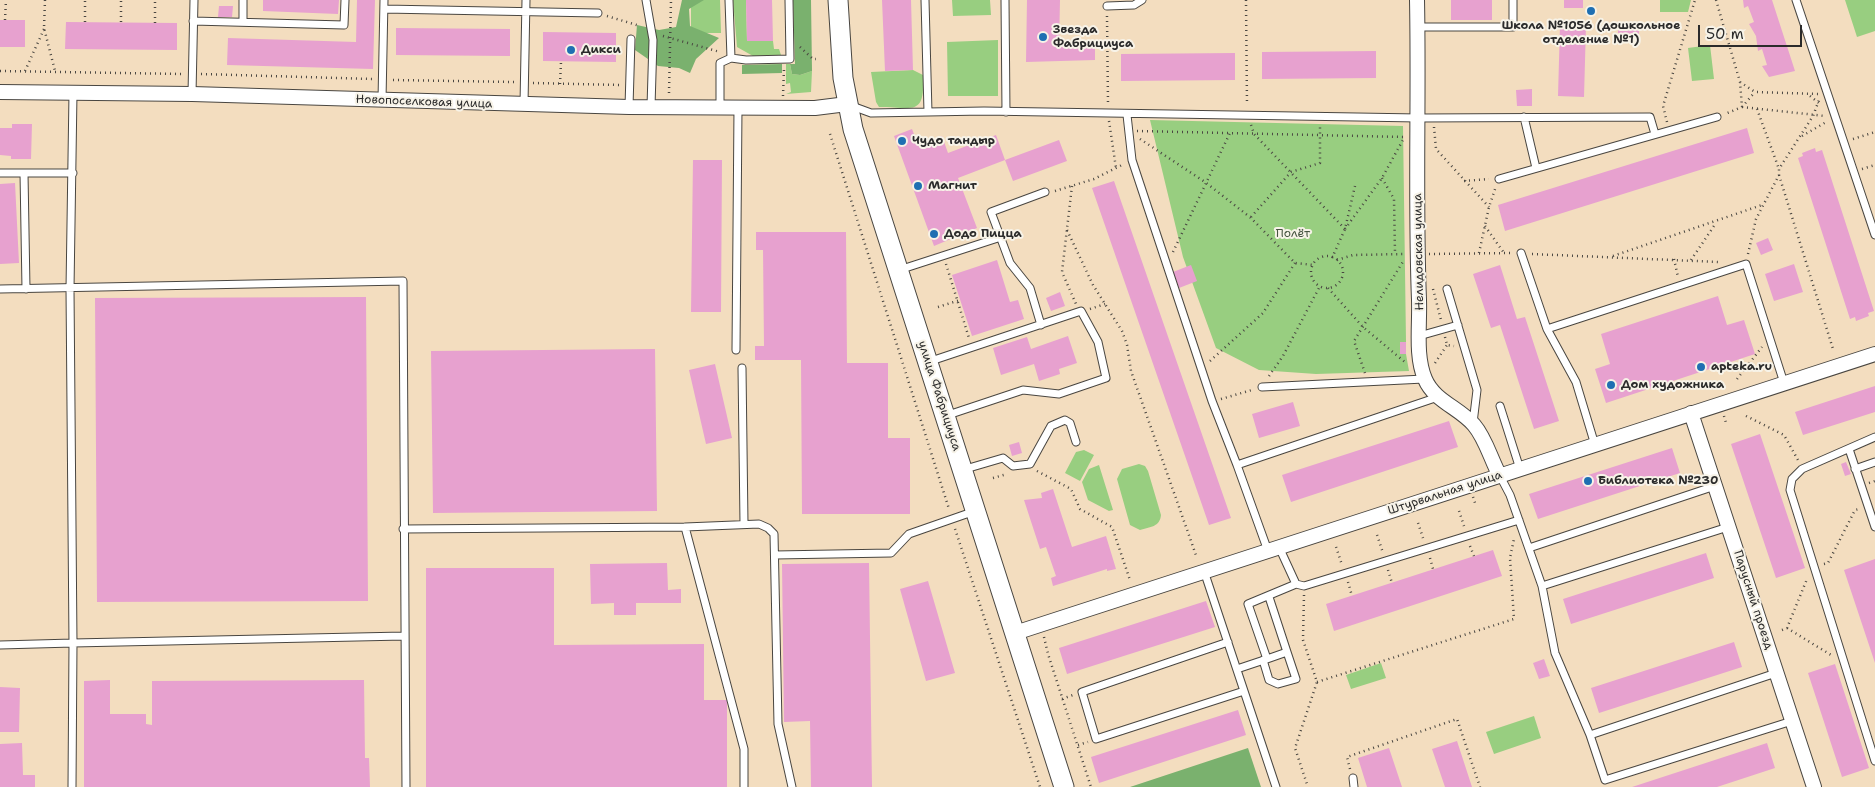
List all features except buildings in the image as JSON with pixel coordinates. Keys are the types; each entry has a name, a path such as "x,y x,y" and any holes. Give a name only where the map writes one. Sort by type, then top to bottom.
{"main road":[{"name":"улица Фабрициуса","path":"838,0 840,50 848,104 865,170 1064,787"}],"street":[{"name":"Нелидовская улица","path":"1417,0 1424,121 1420,357 1424,378 1438,396 1473,423 1500,476"},
{"name":"Новопоселковая улица","path":"0,92 192,94 629,107 815,108 848,104"},
{"name":"Штурвальная улица","path":"1015,633 1875,354"},
{"name":"Парусный проезд","path":"1692,413 1814,787"}],"lane":[{"path":"192,94 194,0"},
{"path":"243,0 243,22"},
{"path":"193,21 344,25 345,0"},
{"path":"382,101 384,0"},
{"path":"524,105 526,0"},
{"path":"646,0 653,40 651,107"},
{"path":"729,0 731,58"},
{"path":"720,108 720,63 731,58 746,60 790,59 789,0"},
{"path":"926,0 928,112"},
{"path":"1004,0 1006,112"},
{"path":"1107,6 1134,5 1142,0"},
{"path":"1418,27 1513,27 1513,0"},
{"path":"1796,0 1875,236"},
{"path":"384,9 598,13"},
{"path":"629,107 631,39"},
{"path":"72,787 73,643 70,289 73,93"},
{"path":"848,104 871,113 1006,112 1320,117 1424,121 1524,117 1650,117 1655,134"},
{"path":"736,350 738,108"},
{"path":"1127,115 1132,160 1212,401 1273,549 1296,584"},
{"path":"1524,117 1536,168"},
{"path":"1499,179 1717,117"},
{"path":"0,173 73,173"},
{"path":"24,173 26,289"},
{"path":"1041,325 1030,288 1010,264 991,212 1045,192"},
{"path":"898,270 1001,237"},
{"path":"1522,254 1547,329 1576,382 1595,445"},
{"path":"1547,329 1746,264 1784,383"},
{"path":"0,289 403,281 406,787"},
{"path":"1447,288 1477,390 1473,423"},
{"path":"928,362 1081,311 1098,342 1106,378 1059,394 1023,390 945,416"},
{"path":"1419,336 1458,325"},
{"path":"742,368 744,524"},
{"path":"1262,387 1424,378"},
{"path":"1237,464 1438,396"},
{"path":"1500,406 1520,469"},
{"path":"962,470 1003,458 1013,466 1030,464 1051,426 1065,420 1070,423 1076,442"},
{"path":"1875,437 1802,469 1792,479 1790,490 1875,761"},
{"path":"1850,449 1875,527"},
{"path":"1855,469 1875,462"},
{"path":"1500,476 1510,495 1542,586 1555,653 1590,735 1605,780 1792,721"},
{"path":"1528,548 1715,486"},
{"path":"775,555 891,553 909,534 975,510"},
{"path":"1268,597 1296,678 1278,684 1269,680 1248,604 1296,584 1304,586 1519,520"},
{"path":"403,528 685,527 744,524 759,524 768,528 774,534 778,724 792,787"},
{"path":"685,527 744,749 744,787"},
{"path":"1542,586 1728,527"},
{"path":"1204,571 1276,787"},
{"path":"0,645 404,636"},
{"path":"1228,642 1082,692 1096,739 1244,691"},
{"path":"1237,669 1287,652"},
{"path":"1590,735 1776,673"},
{"path":"1353,778 1354,787"}],"path":[{"path":"6,0 6,20"},
{"path":"45,0 44,28 55,71"},
{"path":"85,0 85,22"},
{"path":"120,22 121,0"},
{"path":"155,0 155,23"},
{"path":"669,92 671,0"},
{"path":"1246,0 1247,116"},
{"path":"1671,130 1662,106 1695,0"},
{"path":"1716,0 1740,82 1742,107"},
{"path":"598,13 650,29 670,40 705,48"},
{"path":"24,71 44,28"},
{"path":"1107,34 1108,114 1116,168"},
{"path":"783,96 784,59"},
{"path":"560,84 561,62"},
{"path":"0,70 178,74"},
{"path":"84,72 84,78"},
{"path":"210,75 630,86"},
{"path":"1740,82 1755,92 1810,96 1822,94 1813,116 1800,137 1790,148 1779,168"},
{"path":"1717,117 1742,107 1755,92"},
{"path":"1742,107 1835,117"},
{"path":"1756,109 1779,168 1779,175 1833,349"},
{"path":"1251,218 1291,172 1320,163 1320,117"},
{"path":"1800,137 1835,117"},
{"path":"1345,229 1382,178 1407,130 1424,121 1436,149 1489,208"},
{"path":"1128,131 1404,137"},
{"path":"1128,131 1205,182 1251,218 1295,263 1314,265"},
{"path":"1844,142 1875,132"},
{"path":"1167,265 1230,133"},
{"path":"830,134 952,519 1040,787"},
{"path":"1254,134 1345,229"},
{"path":"1045,192 1072,186 1132,160"},
{"path":"1424,255 1504,253 1612,256 1746,264 1756,219 1779,175"},
{"path":"1382,178 1394,199 1395,253"},
{"path":"1464,181 1499,179 1484,225 1479,253"},
{"path":"1072,186 1062,272 1070,294 1081,311 1105,304"},
{"path":"1332,258 1345,229 1355,186"},
{"path":"1612,256 1763,205"},
{"path":"1691,260 1717,222"},
{"path":"1484,225 1504,253"},
{"path":"1067,230 1093,285 1127,345 1131,371 1197,558"},
{"path":"1337,260 1353,255 1407,254 1354,341 1368,381"},
{"path":"943,256 959,300 972,347"},
{"path":"1332,258 1337,260 1342,267 1342,278 1336,286 1328,288 1320,286 1313,278 1314,265 1319,259 1332,258"},
{"path":"1674,259 1680,286"},
{"path":"1202,368 1263,313 1295,263"},
{"path":"1212,401 1262,387 1283,356 1320,286"},
{"path":"1433,287 1444,330"},
{"path":"1328,288 1363,327 1424,378 1447,345"},
{"path":"938,307 959,300"},
{"path":"1737,379 1770,338"},
{"path":"1724,414 1726,423"},
{"path":"1746,416 1784,435 1802,469"},
{"path":"1031,472 1036,471 1071,489 1080,509 1112,527 1130,580"},
{"path":"1472,496 1476,506"},
{"path":"1782,630 1787,628 1811,568 1828,562 1855,510 1867,505"},
{"path":"1459,511 1467,536"},
{"path":"1317,682 1514,619 1510,558 1519,520"},
{"path":"1418,523 1427,548"},
{"path":"1377,535 1385,561"},
{"path":"1336,547 1345,574"},
{"path":"1304,586 1303,640 1317,682 1295,748 1308,787"},
{"path":"1787,628 1839,660 1843,659"},
{"path":"1044,637 1091,787"},
{"path":"1353,778 1347,757 1457,719 1480,787"}],"green space":[{"path":"682,0 704,0 689,9 690,26 719,38 696,59 690,73 679,68 658,66 635,50 637,25 659,30 676,27"},
{"path":"691,0 720,0 721,33 691,33"},
{"path":"733,0 746,0 747,41 773,41 774,49 779,49 781,55 753,56 737,47"},
{"path":"793,0 811,0 812,71 800,75 792,74 790,64 795,64"},
{"path":"952,0 990,0 991,15 953,16"},
{"path":"1660,0 1691,0 1688,12 1660,12"},
{"path":"1845,0 1875,0 1875,31 1857,37"},
{"path":"998,40 998,96 948,96 947,42"},
{"path":"1710,45 1714,79 1692,81 1688,48"},
{"path":"782,64 782,73 742,74 742,65"},
{"path":"786,64 790,64 792,74 800,75 812,71 811,92 786,94 791,92 790,83 786,84"},
{"path":"913,70 923,75 922,98 919,104 909,108 879,107 876,102 871,72"},
{"name":"Полёт","path":"1150,120 1403,126 1406,342 1400,342 1400,354 1406,354 1409,371 1316,374 1259,370 1216,348 1183,257"},
{"path":"1084,450 1094,455 1080,481 1065,473 1076,452"},
{"path":"1139,464 1145,466 1148,471 1161,515 1157,524 1140,530 1130,525 1117,479 1122,469"},
{"path":"1099,465 1113,510 1109,511 1088,500 1082,482 1089,469"},
{"path":"1381,663 1386,678 1351,689 1346,675"},
{"path":"1534,716 1541,738 1494,754 1486,732"},
{"path":"1248,748 1261,787 1130,787"}],"place":[{"name":"Школа №1056 (дошкольное отделение №1)","path":"1591,11"},
{"name":"Звезда Фабрициуса","path":"1043,37"},
{"name":"Дикси","path":"571,50"},
{"name":"Чудо тандыр","path":"902,141"},
{"name":"Магнит","path":"918,186"},
{"name":"Додо Пицца","path":"934,234"},
{"name":"apteka.ru","path":"1701,367"},
{"name":"Дом художника","path":"1611,385"},
{"name":"Библиотека №230","path":"1588,481"}]}
